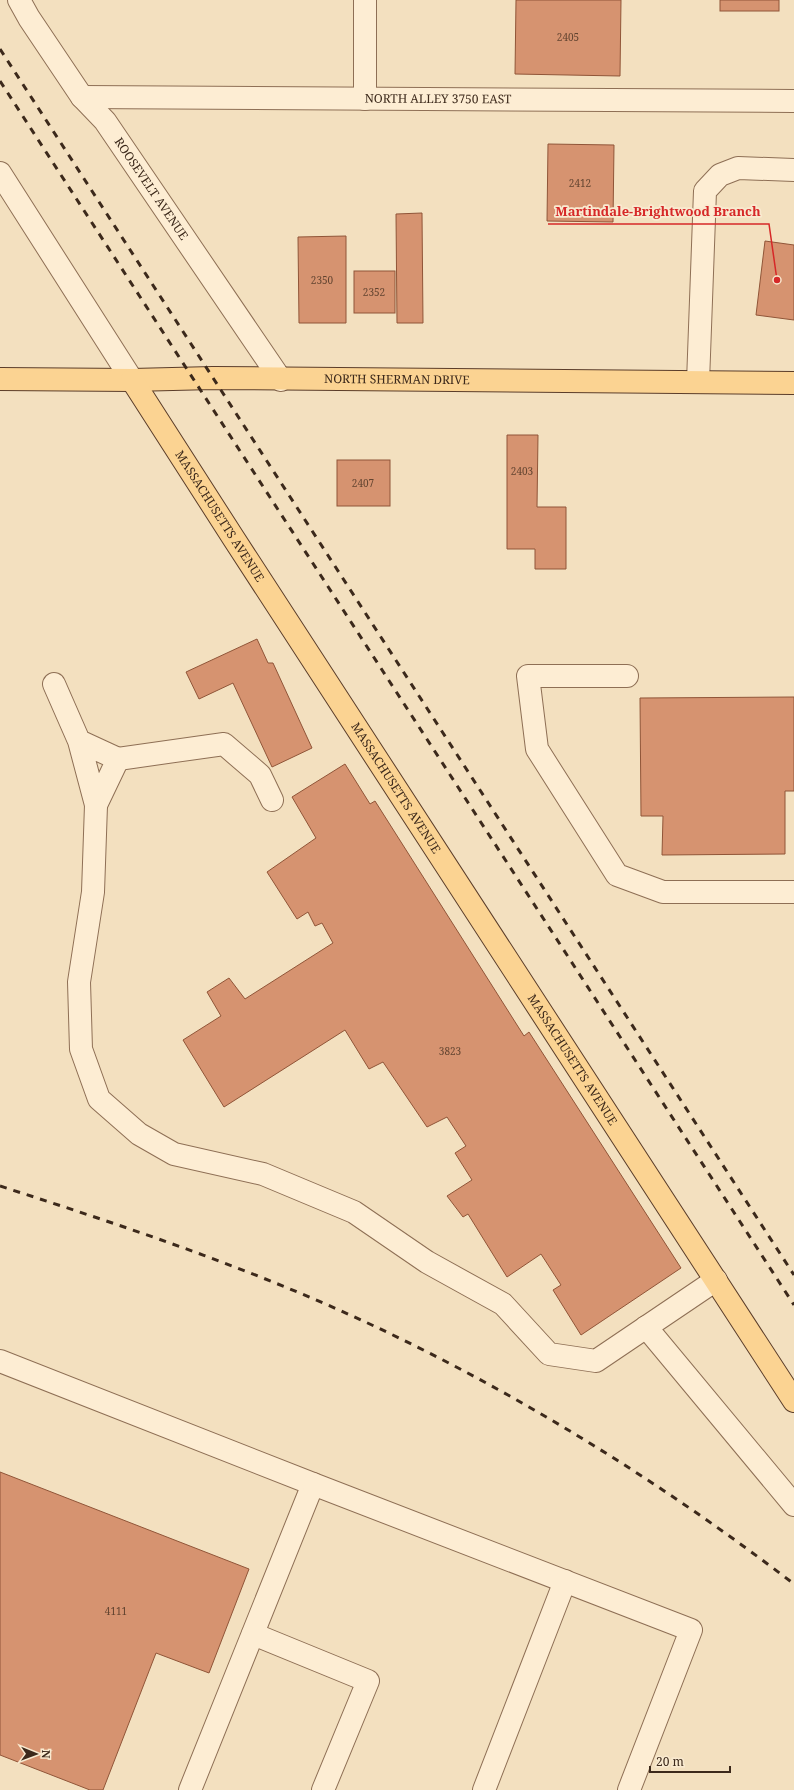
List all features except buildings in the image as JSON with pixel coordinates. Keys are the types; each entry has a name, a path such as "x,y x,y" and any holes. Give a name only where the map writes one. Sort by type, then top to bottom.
{"main road":[{"name":"NORTH SHERMAN DRIVE","path":"0,379 132,380 193,378 281,380 794,383"},
{"name":"MASSACHUSETTS AVENUE","path":"132,380 794,1401"}],"street":[{"name":"ROOSEVELT AVENUE","path":"19,0 29,18 82,97 106,121 281,380"},
{"path":"365,0 366,99"},
{"name":"NORTH ALLEY 3750 EAST","path":"82,97 794,101"},
{"path":"698,382 705,191 720,175 738,168 794,170"},
{"name":"MASSACHUSETTS AVENUE","path":"0,173 132,380"},
{"path":"627,676 528,676 536,749 617,875 663,892 794,892"},
{"path":"54,684 79,741 96,805 93,892 79,982 81,1050 99,1099 139,1134 174,1154 263,1174 354,1212 427,1262 503,1304 549,1354 596,1361 716,1280"},
{"path":"79,741 118,759 224,744 260,775 272,800"},
{"path":"96,805 118,759"},
{"path":"646,1327 794,1505"},
{"path":"0,1361 691,1630 629,1790"},
{"path":"190,1790 313,1484"},
{"path":"484,1790 565,1581"},
{"path":"253,1634 368,1681 323,1790"}],"railway":[{"path":"0,49 794,1275"},
{"path":"0,81 794,1305"},
{"path":"0,1186 142,1233 236,1267 328,1305 429,1353 484,1382 591,1444 695,1512 794,1584"}],"place":[{"name":"Martindale-Brightwood Branch","path":"777,280"}]}
